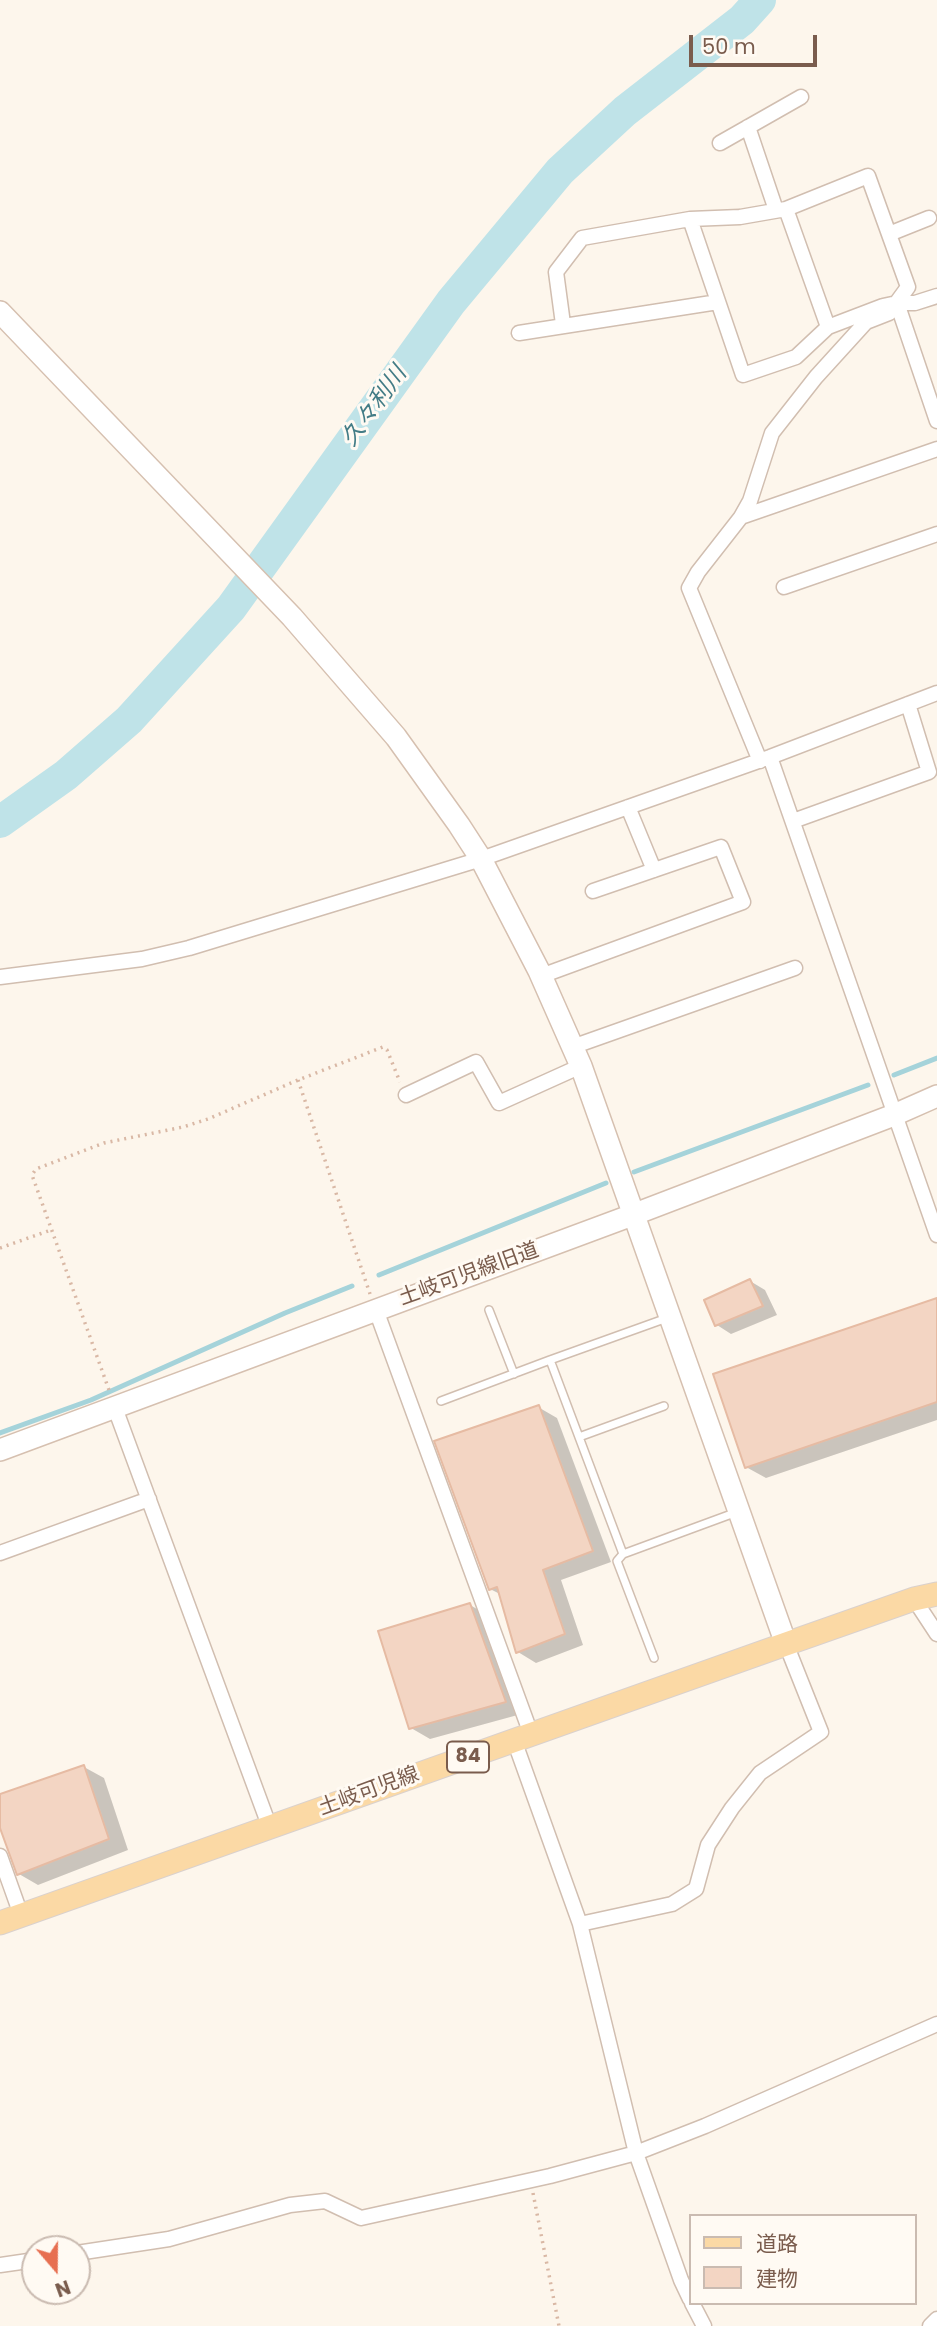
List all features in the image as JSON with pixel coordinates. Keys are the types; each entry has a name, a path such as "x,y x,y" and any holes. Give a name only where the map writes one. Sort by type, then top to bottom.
{"main road":[{"name":"土岐可児線","path":"11,1919 914,1599 937,1594"}],"street":[{"path":"720,143 801,97"},
{"path":"748,127 828,327"},
{"path":"563,324 556,272 582,237 690,219 740,218 781,209 868,176 908,286 889,313 866,322 816,377 772,433 750,500 741,517 698,572 690,588 793,821 937,1235"},
{"path":"889,234 929,218"},
{"path":"690,219 743,375 796,357 828,327 897,303 915,303 937,296"},
{"path":"519,332 718,302"},
{"path":"897,303 937,421"},
{"path":"0,312 292,617 396,737 459,825 481,859 541,976 577,1056 635,1214 786,1644 821,1732 760,1773 732,1808 708,1845 696,1889 672,1904 580,1924"},
{"path":"741,517 937,449"},
{"path":"784,587 937,534"},
{"path":"0,976 154,957 481,859 765,759 937,693"},
{"path":"793,821 929,772 908,704"},
{"path":"628,807 654,870"},
{"path":"541,976 743,902 721,847 593,891"},
{"path":"406,1095 476,1062 499,1103 577,1056 795,968"},
{"name":"土岐可児線旧道","path":"0,1450 635,1214 937,1096"},
{"path":"376,1310 523,1737 580,1924 636,2153 688,2295"},
{"path":"115,1408 270,1828"},
{"path":"0,1553 149,1499"},
{"path":"914,1599 937,1634"},
{"path":"0,1856 11,1919"},
{"path":"91,2251 169,2239 290,2205 325,2201 360,2218 531,2180 636,2153 705,2126 937,2024"},
{"path":"0,2265 21,2262"},
{"path":"693,2305 704,2326"},
{"path":"930,2326 937,2319"}],"lane":[{"path":"489,1310 514,1374"},
{"path":"442,1401 671,1317"},
{"path":"550,1360 623,1554"},
{"path":"579,1437 664,1406"},
{"path":"654,1658 617,1561 623,1554 739,1511"}],"path":[{"path":"105,1380 32,1175 36,1169 104,1143 208,1119 383,1047 406,1095"},
{"path":"298,1080 376,1310"},
{"path":"0,1248 51,1230"},
{"path":"531,2180 559,2326"}],"building":[{"path":"750,1279 763,1306 715,1326 704,1300"},
{"path":"937,1298 937,1402 745,1468 713,1374"},
{"path":"539,1405 593,1551 543,1570 565,1634 516,1653 497,1587 489,1590 434,1441"},
{"path":"470,1603 506,1702 409,1729 378,1631"},
{"path":"84,1765 109,1839 17,1875 0,1828 0,1794"}],"waterway":[{"name":"久々利川","path":"0,822 66,775 129,720 231,608 451,302 560,171 625,111 742,20 760,0"},
{"path":"894,1075 937,1058"},
{"path":"634,1172 868,1085"},
{"path":"379,1275 606,1183"},
{"path":"0,1433 91,1400 352,1286"}]}
